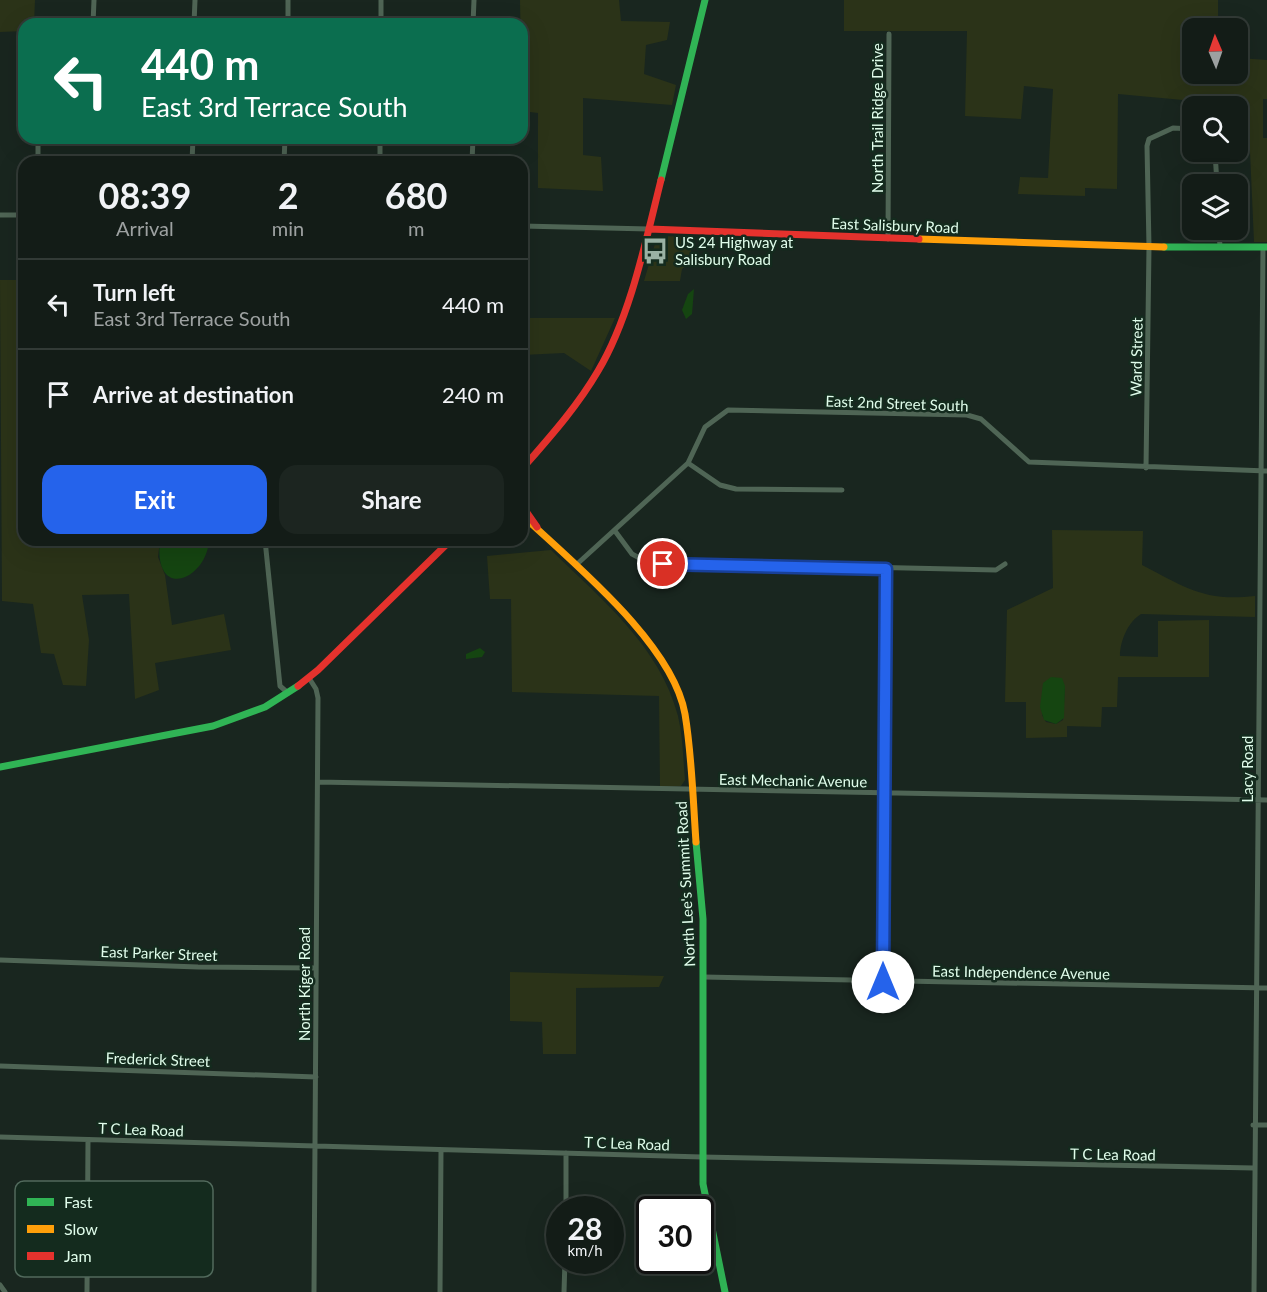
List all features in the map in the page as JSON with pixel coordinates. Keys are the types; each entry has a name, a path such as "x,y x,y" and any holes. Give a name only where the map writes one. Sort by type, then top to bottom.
{"main road":[{"path":"528,463 561,427 604,360 627,307 649,229 705,0"},
{"name":"East Salisbury Road","path":"649,229 1149,247 1265,247"},
{"name":"North Lee's Summit Road","path":"528,515 650,642 671,676 684,713 693,790 703,919 702,1157 706,1209 725,1292"},
{"path":"0,767 213,726 256,712 309,678 445,546"}],"street":[{"path":"93,18 94,0"},
{"path":"194,18 195,0"},
{"path":"288,0 288,18"},
{"path":"381,0 381,18"},
{"path":"473,18 474,0"},
{"name":"North Trail Ridge Drive","path":"888,239 889,34"},
{"name":"Ward Street","path":"1146,468 1149,247 1147,146 1149,139 1173,128 1182,128"},
{"path":"0,215 18,215"},
{"name":"East Salisbury Road","path":"528,226 649,229"},
{"path":"1220,240 1220,247"},
{"name":"Lacy Road","path":"1254,1292 1253,1125 1257,988 1265,247"},
{"name":"East 2nd Street South","path":"576,565 688,463 705,427 729,410 967,415 981,419 1029,462 1264,471"},
{"path":"688,463 720,485 736,489 842,490"},
{"path":"615,531 632,554 647,562 996,570 1005,564"},
{"path":"266,546 280,686 288,693"},
{"path":"883,982 886,569"},
{"name":"North Kiger Road","path":"309,678 316,689 318,698 314,1292"},
{"name":"East Mechanic Avenue","path":"318,782 1267,800"},
{"name":"East Parker Street","path":"0,960 198,967 316,968"},
{"name":"East Independence Avenue","path":"704,977 1267,988"},
{"name":"Frederick Street","path":"0,1066 316,1077"},
{"path":"1253,1125 1267,1125"},
{"name":"T C Lea Road","path":"0,1137 702,1157 1254,1168"},
{"path":"88,1140 88,1181"},
{"path":"440,1292 441,1150"},
{"path":"566,1152 566,1196"},
{"path":"564,1292 565,1274"},
{"path":"87,1277 87,1292"},
{"path":"0,1285 5,1292"}],"shaded area":[{"path":"0,0 35,0 34,18 18,18 18,31 0,32"},
{"path":"520,0 619,0 621,21 670,22 667,40 646,45 644,74 676,85 672,105 583,98 583,155 601,157 603,191 538,188 538,113 528,112 528,18 520,18"},
{"path":"844,0 1218,0 1218,18 1182,18 1182,84 1248,84 1248,59 1267,60 1267,99 1263,99 1263,138 1267,138 1267,242 1254,242 1248,96 1182,96 1182,100 1118,94 1117,189 1085,188 1085,196 1018,194 1020,177 1048,178 1053,89 1024,86 1021,119 965,116 967,31 844,31"},
{"path":"657,237 692,237 690,263 682,269 680,281 644,281"},
{"path":"0,280 18,280 18,546 159,546 158,557 165,575 172,625 224,614 231,650 155,663 159,690 135,699 129,594 82,595 89,640 86,686 63,685 54,654 41,653 33,604 2,601"},
{"path":"694,289 692,314 686,319 682,310 688,294"},
{"path":"528,318 615,318 591,371 564,353 528,355"},
{"path":"1052,530 1143,531 1142,565 1183,586 1208,595 1255,596 1255,617 1141,614 1136,617 1126,632 1121,644 1120,656 1158,657 1158,621 1209,620 1209,677 1118,677 1117,707 1102,707 1101,727 1067,726 1067,737 1026,738 1026,702 1005,702 1007,610 1053,588","holes":["1065,686 1063,720 1056,724 1046,722 1042,715"]},
{"path":"160,546 208,546 200,566 191,574 181,578 172,578 164,572 160,559"},
{"path":"551,550 608,605 643,645 657,667 669,691 680,724 685,780 681,786 660,787 659,696 512,692 511,599 490,599 487,556"},
{"path":"480,648 485,652 482,657 466,659 466,654"},
{"path":"1051,677 1062,678 1065,686 1064,718 1056,724 1044,720 1040,707 1043,683"},
{"path":"510,972 664,976 659,987 576,988 576,1054 543,1054 542,1022 510,1021"}],"traffic: fast":[{"path":"661,180 705,0"},
{"path":"1164,247 1267,247"},
{"path":"0,767 213,726 265,707 298,686"},
{"path":"696,842 703,919 703,1184 725,1292"}],"traffic: slow":[{"path":"919,239 1164,247"},
{"path":"528,521 618,606 662,660 677,687 685,714 691,762 696,842"}],"traffic: jam":[{"path":"528,462 581,397 609,350 636,278 661,180"},
{"path":"649,229 919,239"},
{"path":"528,514 537,527"},
{"path":"298,686 318,670 445,546"}],"place":[{"name":"US 24 Highway at Salisbury Road","path":"655,251"}],"route":[{"path":"663,564 886,569 883,982"}]}
